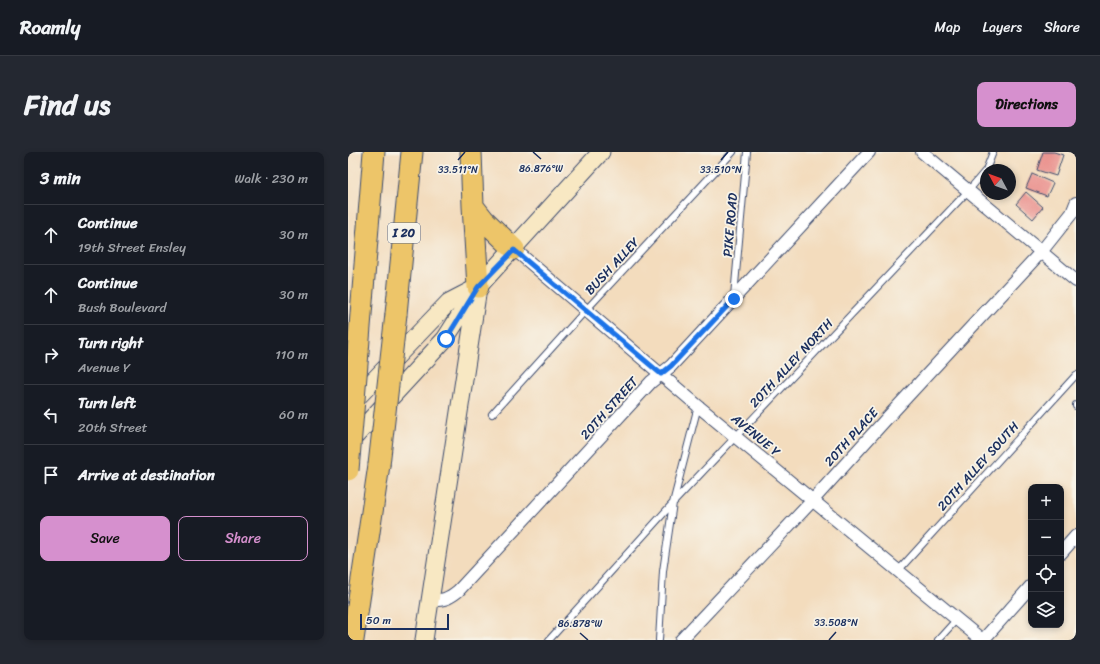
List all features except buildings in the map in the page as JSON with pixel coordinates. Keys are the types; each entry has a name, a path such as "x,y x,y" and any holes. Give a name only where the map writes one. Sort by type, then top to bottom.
{"highway":[{"path":"348,470 374,152"},
{"name":"I 20","path":"352,640 379,465 412,152"},
{"path":"471,152 478,287"},
{"path":"473,206 484,220 514,250"}],"main road":[{"path":"348,444 446,339 478,287 514,250 601,152"},
{"path":"348,407 449,302 478,287"},
{"path":"424,640 478,287"}],"street":[{"name":"20TH STREET","path":"430,600 441,601 450,598 458,591 651,382 671,366 869,152"},
{"path":"922,152 1076,281"},
{"path":"1041,252 1072,213 1076,204"},
{"name":"AVENUE Y","path":"514,250 897,572 983,640 1028,589"},
{"name":"20TH PLACE","path":"681,640 813,500 1041,252"},
{"path":"1064,550 1073,540"}],"lane":[{"name":"BUSH ALLEY","path":"492,414 586,310 733,152"},
{"name":"PIKE ROAD","path":"734,299 747,152"},
{"name":"20TH ALLEY NORTH","path":"549,640 673,503 969,190 986,170 993,152"},
{"name":"20TH ALLEY SOUTH","path":"897,572 1076,375"},
{"path":"660,640 663,572 673,503 698,406"},
{"path":"938,640 957,619"}],"route":[{"path":"446,339 478,287 514,250 661,374 671,366 734,299"}]}
